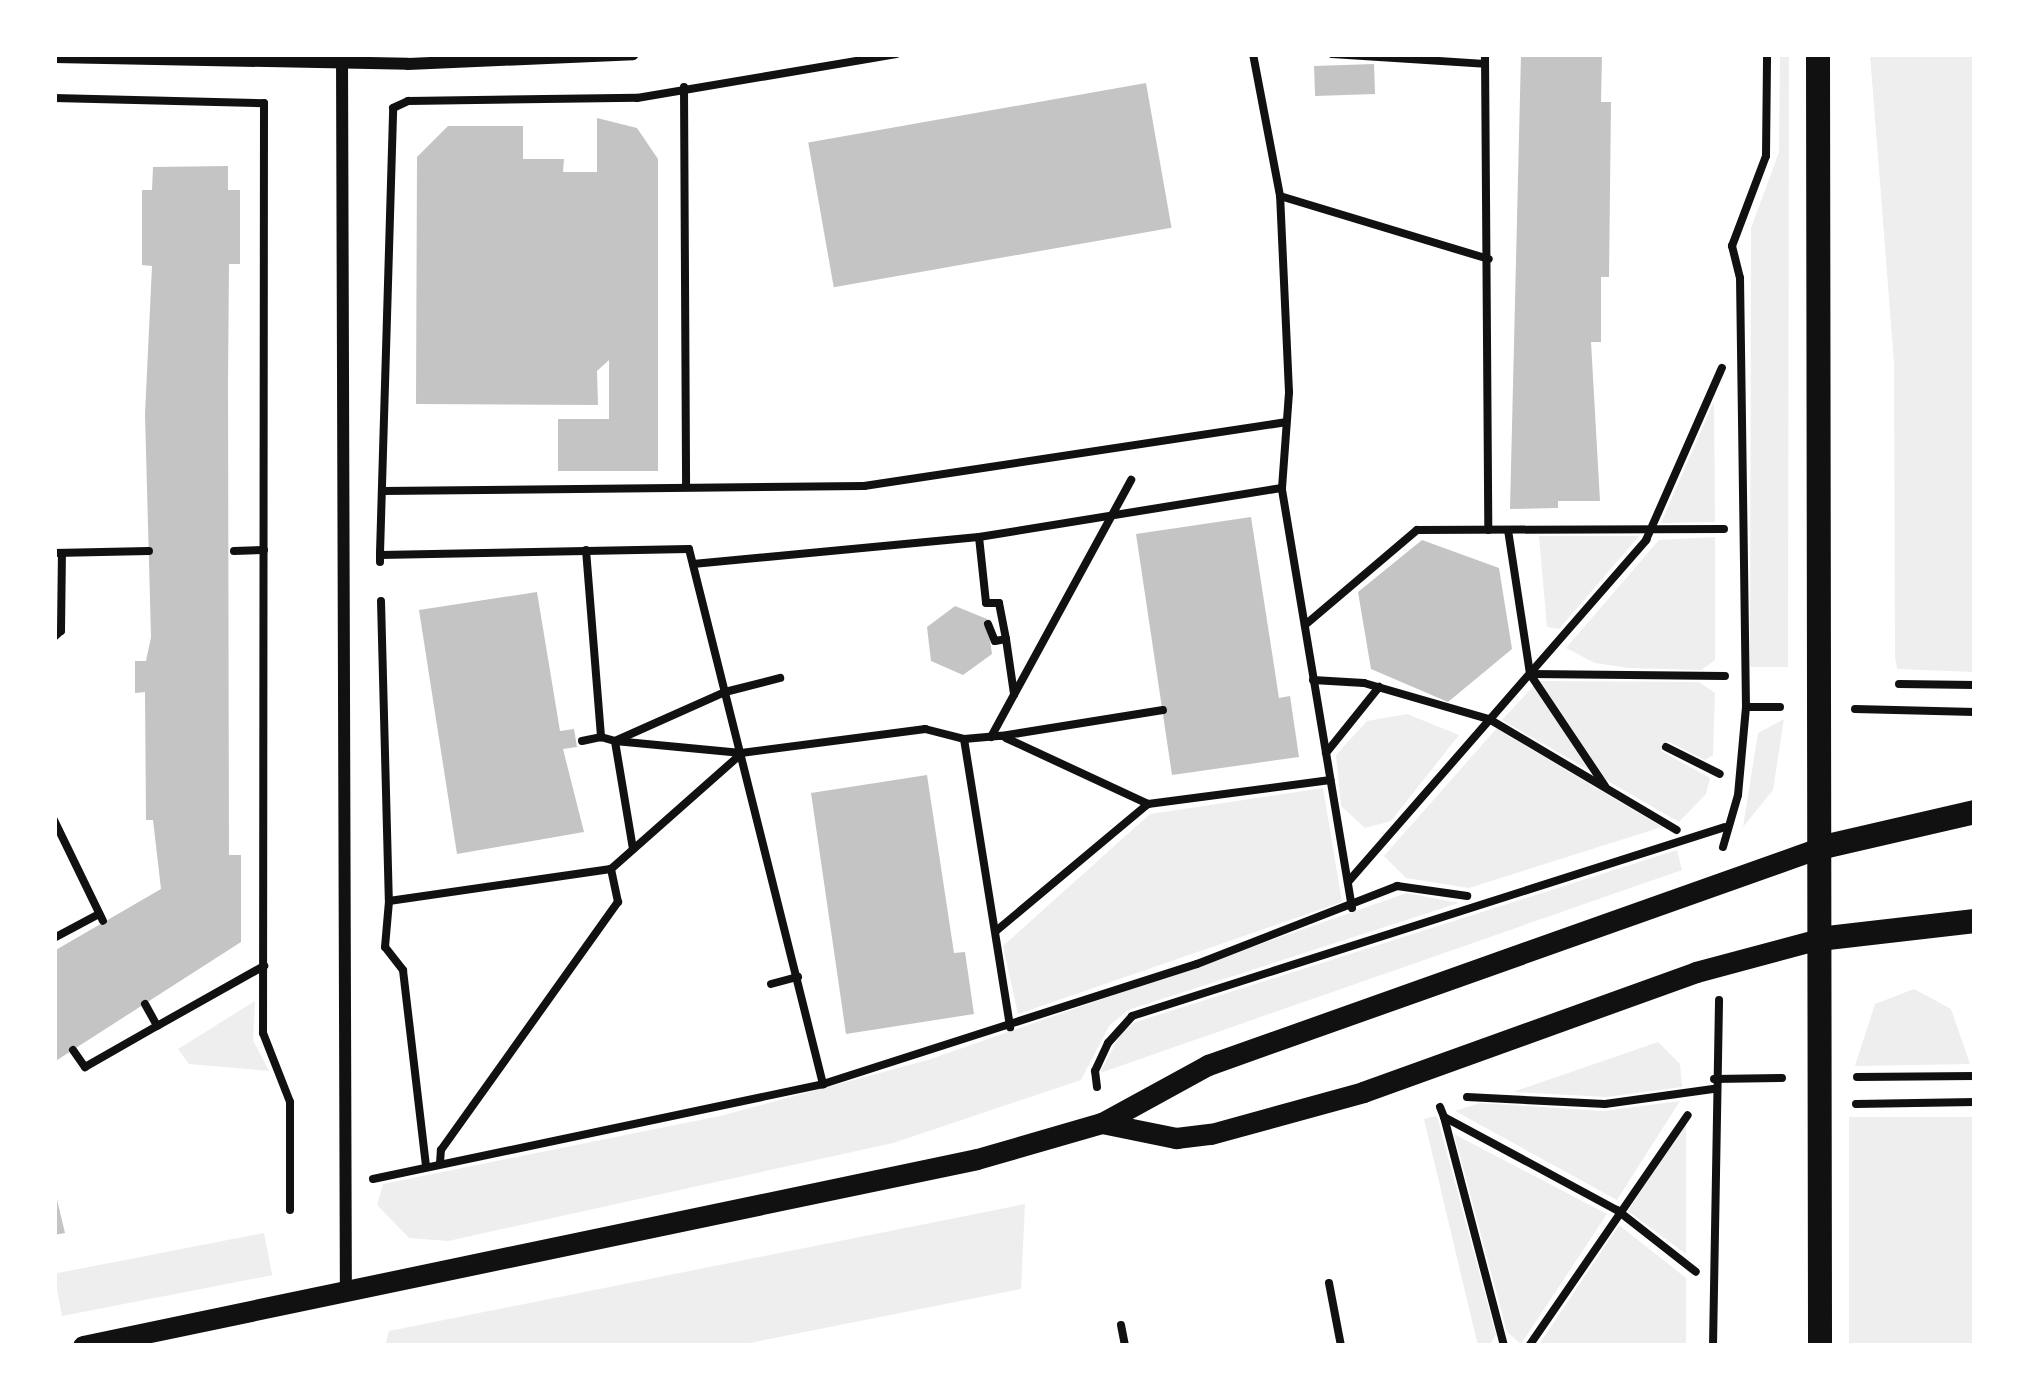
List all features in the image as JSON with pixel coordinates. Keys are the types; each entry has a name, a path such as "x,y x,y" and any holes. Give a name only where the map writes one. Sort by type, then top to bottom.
{"main road":[{"path":"1818,54 1820,1346"},
{"path":"1819,848 1975,812"},
{"path":"1819,939 1975,921"}],"street":[{"path":"54,57 117,64 633,54"},
{"path":"342,57 346,1294"},
{"path":"82,1346 880,1185 1102,1123 1208,1065 1819,848"},
{"path":"1102,1123 1156,1136 1211,1134 1364,1092 1696,972 1819,939"}],"path":[{"path":"1253,54 1280,196 1282,488 1352,908"},
{"path":"1332,54 1485,59 1488,530"},
{"path":"1722,855 1725,827 1738,795 1746,706 1740,278 1732,262 1740,213 1766,156 1765,56"},
{"path":"684,87 686,488"},
{"path":"54,98 265,103 263,1033 290,1102 290,1210"},
{"path":"386,140 380,555 389,901 386,947 403,970 426,1166"},
{"path":"1280,196 1489,260"},
{"path":"1347,883 1650,529 1723,368"},
{"path":"383,491 864,485 1285,422"},
{"path":"996,736 1014,694 1131,480"},
{"path":"693,564 979,536 1282,488"},
{"path":"1304,626 1418,530 1724,529"},
{"path":"1508,530 1530,674 1607,788"},
{"path":"979,536 986,603 999,603 1014,694"},
{"path":"380,555 689,549 823,1084"},
{"path":"234,551 264,550"},
{"path":"586,550 601,737"},
{"path":"54,637 61,631 58,553 149,551"},
{"path":"988,624 995,641 1006,639"},
{"path":"1530,674 1725,676"},
{"path":"615,741 724,692 780,678"},
{"path":"1313,680 1379,687 1490,719 1677,830"},
{"path":"1899,684 1975,685"},
{"path":"1325,754 1379,687"},
{"path":"1746,706 1792,707"},
{"path":"582,741 601,737 741,753 925,729 964,740 1163,710"},
{"path":"1906,710 1975,712"},
{"path":"996,736 1148,804 1330,780"},
{"path":"964,740 1010,1027"},
{"path":"615,741 633,850"},
{"path":"1666,748 1720,774"},
{"path":"389,901 611,869 741,753"},
{"path":"994,932 1148,804"},
{"path":"54,820 101,917 54,938"},
{"path":"1102,1123 1095,1070 1132,1016 1725,827"},
{"path":"440,1162 441,1150 618,902 611,869"},
{"path":"369,1179 823,1084 1010,1027 1352,908 1397,886 1467,896"},
{"path":"73,1050 85,1067 266,965"},
{"path":"771,984 798,977"},
{"path":"145,1004 157,1026"},
{"path":"1713,1346 1718,1017"},
{"path":"1849,1077 1975,1076"},
{"path":"1429,1095 1605,1104 1768,1078"},
{"path":"1849,1104 1975,1102"},
{"path":"1504,1346 1442,1112 1617,1210 1696,1272"},
{"path":"1529,1346 1617,1210 1688,1115"},
{"path":"1329,1283 1341,1346"},
{"path":"1121,1325 1125,1346"}],"shaded area":[{"path":"1780,54 1789,54 1788,667 1750,667 1751,228 1779,152"},
{"path":"1870,54 1975,54 1975,672 1897,669 1894,363"},
{"path":"1714,401 1715,522 1661,523"},
{"path":"1539,536 1639,536 1559,629 1547,627"},
{"path":"1715,537 1715,660 1701,670 1629,668 1595,663 1566,648 1659,540"},
{"path":"1538,681 1699,682 1715,693 1713,755 1705,760 1667,741 1661,751 1710,778 1706,794 1679,822 1502,720"},
{"path":"1407,714 1459,735 1391,821 1365,828 1341,806 1336,755 1367,721"},
{"path":"1784,719 1773,790 1743,827 1758,733"},
{"path":"1496,729 1662,827 1469,888 1406,878 1384,856"},
{"path":"1323,788 1342,902 1018,1014 1003,946 1150,814"},
{"path":"1677,850 1682,870 1100,1073 1122,1031 1136,1022"},
{"path":"1407,893 1459,903 1128,1010 1109,1026 1081,1080 893,1143 448,1241 409,1238 377,1205 383,1184 720,1116 928,1060"},
{"path":"1914,989 1951,1009 1970,1064 1855,1066 1875,1004"},
{"path":"255,1001 253,1040 269,1071 189,1064 178,1049"},
{"path":"1658,1042 1680,1064 1682,1087 1606,1097 1513,1092"},
{"path":"1680,1101 1617,1200 1455,1111 1480,1103 1603,1111"},
{"path":"1437,1116 1496,1335 1489,1346 1478,1346 1424,1119"},
{"path":"1849,1117 1975,1117 1975,1346 1849,1346"},
{"path":"1686,1122 1686,1254 1628,1211"},
{"path":"1454,1134 1607,1214 1521,1344 1507,1332"},
{"path":"1025,1204 1021,1289 735,1346 385,1346 389,1331"},
{"path":"1619,1225 1686,1278 1686,1346 1538,1346"},
{"path":"264,1233 272,1275 62,1316 54,1274"}],"building":[{"path":"1521,54 1602,54 1601,102 1611,102 1609,277 1601,277 1601,342 1591,342 1600,501 1558,501 1558,508 1510,509"},
{"path":"1374,64 1375,94 1315,96 1314,66"},
{"path":"1146,83 1172,228 834,287 808,143"},
{"path":"597,118 637,128 658,159 658,471 558,471 558,419 609,419 609,360 597,371 598,405 416,404 417,157 448,126 523,126 523,159 564,159 563,172 597,172"},
{"path":"228,166 228,190 240,190 240,264 229,264 228,383 229,855 241,855 241,942 54,1062 54,951 161,889 153,820 146,820 145,692 135,693 135,661 146,661 151,637 145,414 152,266 142,265 142,190 152,190 153,167"},
{"path":"1251,517 1279,698 1290,696 1299,757 1172,775 1136,534"},
{"path":"1422,540 1499,568 1512,649 1448,702 1371,669 1358,592"},
{"path":"537,592 560,731 574,729 577,747 563,749 584,832 457,854 419,610"},
{"path":"955,606 987,619 992,654 963,675 931,661 927,627"},
{"path":"927,775 954,953 965,952 974,1014 846,1034 811,793"},
{"path":"54,1187 65,1233 54,1235"}]}
